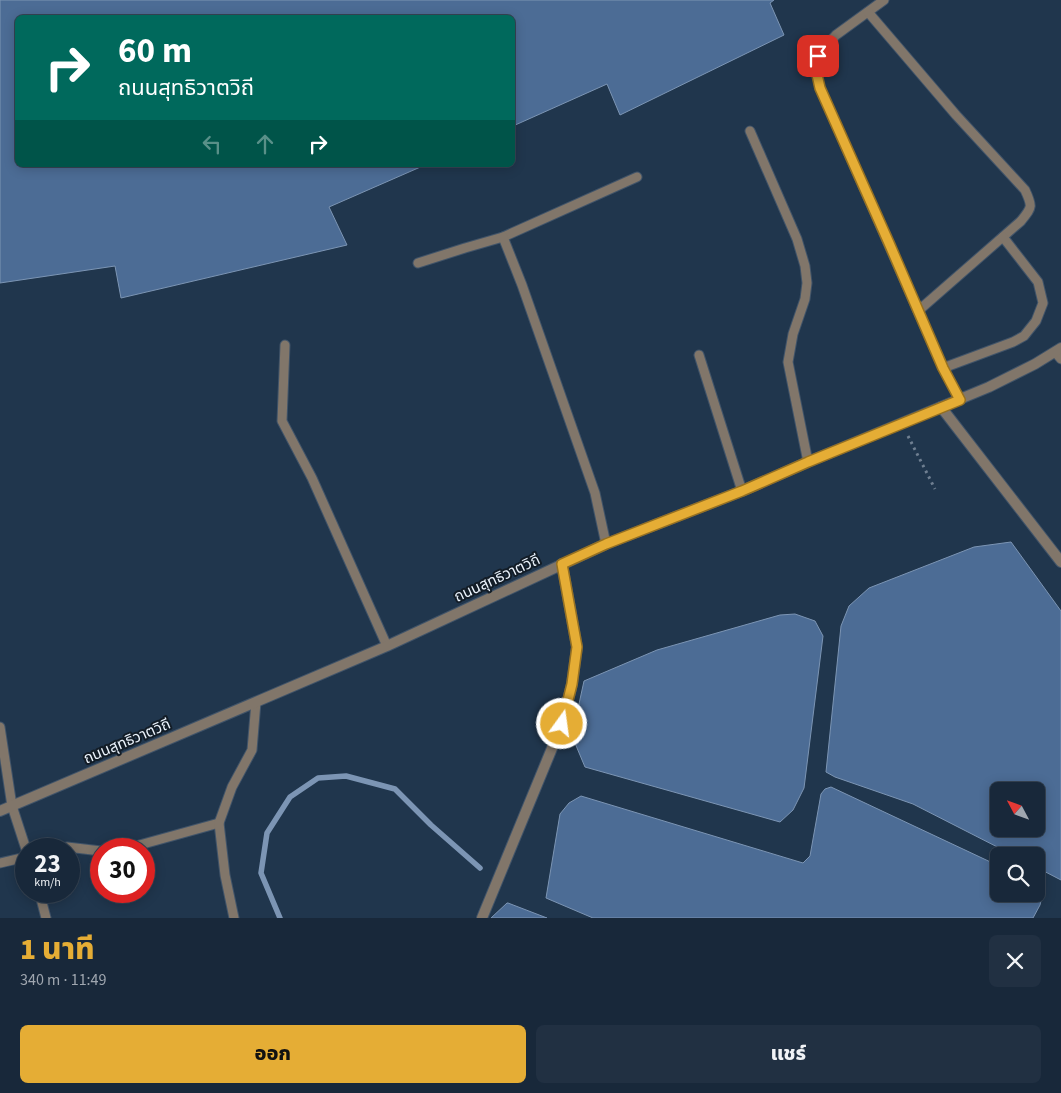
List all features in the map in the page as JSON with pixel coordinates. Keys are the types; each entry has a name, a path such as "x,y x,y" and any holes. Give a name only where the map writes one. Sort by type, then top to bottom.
{"street":[{"name":"ถนนสุทธิวาตวิถี","path":"0,811 387,646 606,544 742,491 960,400 1059,353"},
{"path":"941,407 1061,562"},
{"path":"482,918 562,724 572,684 577,647 562,564"}],"lane":[{"path":"884,0 836,35 818,56 816,70 820,88 943,368 960,400"},
{"path":"868,12 956,115 1025,190 1031,202 1030,210 1021,221 918,312"},
{"path":"750,131 797,239 805,266 807,283 805,300 794,334 788,362 808,462"},
{"path":"418,263 503,237 637,177"},
{"path":"503,237 522,285 594,493 606,544"},
{"path":"943,368 1013,342 1024,336 1036,321 1043,303 1038,282 1003,237"},
{"path":"285,345 282,421 312,478 387,646"},
{"path":"699,355 742,491"},
{"path":"234,918 225,875 219,823 232,786 252,750 256,702"},
{"path":"0,727 12,806 22,838"},
{"path":"155,841 219,823"},
{"path":"0,863 15,860"},
{"path":"42,903 46,918"}],"path":[{"path":"902,424 935,489"}],"water":[{"path":"0,0 774,0 770,3 784,35 620,115 607,84 515,125 515,15 15,15 15,167 420,167 329,207 347,245 121,298 115,266 0,283"},
{"path":"1011,542 1061,611 1061,880 1045,872 1045,847 997,847 913,804 835,777 826,772 841,626 849,606 869,588 974,547"},
{"path":"795,614 815,621 823,636 804,788 793,810 780,822 585,767 572,736 584,681 657,650 780,615"},
{"path":"831,787 990,862 990,902 1041,902 1033,918 593,918 546,898 560,814 569,803 581,796 803,863 810,856 821,794 825,789"},
{"path":"508,903 547,918 491,918"}],"waterway":[{"path":"280,918 261,873 267,833 290,797 318,778 346,776 395,789 431,825 480,868"}],"route":[{"path":"562,724 572,684 577,647 562,564 606,544 742,491 960,400 943,368 820,88 816,70 818,56"}]}
